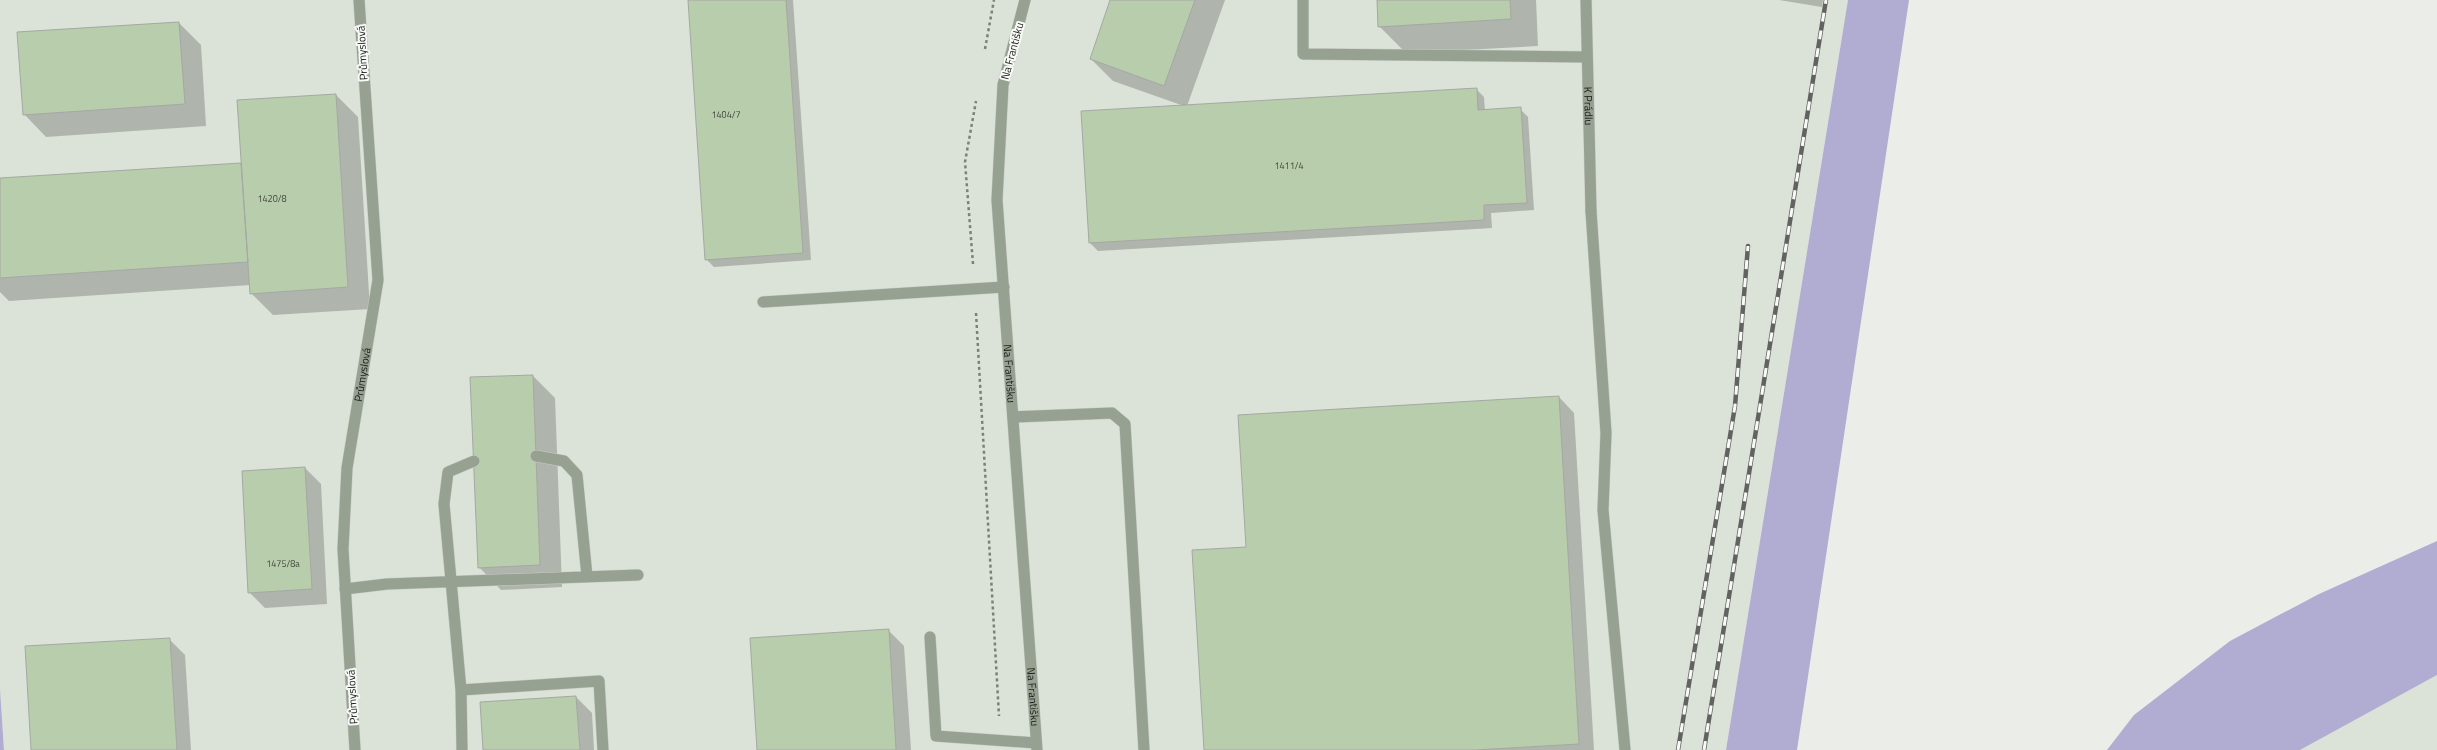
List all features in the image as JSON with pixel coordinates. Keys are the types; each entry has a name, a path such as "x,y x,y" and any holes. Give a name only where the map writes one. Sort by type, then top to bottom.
{"street":[{"name":"Průmyslová","path":"355,750 343,549 347,468 366,366 378,280 359,0"},
{"name":"Na Františku","path":"1025,0 1003,85 997,200 1037,747"},
{"path":"1303,0 1303,54 1587,57"},
{"name":"K Prádlu","path":"1586,0 1592,211 1606,434 1603,510 1625,750"},
{"path":"763,302 1004,287"},
{"path":"1013,417 1112,413 1126,424 1144,750"},
{"path":"536,456 564,461 577,475 587,576"},
{"path":"462,750 461,690 444,504 448,472 474,461"},
{"path":"345,589 387,584 638,575"},
{"path":"930,637 936,736 1002,741 1037,747"},
{"path":"461,690 599,681 603,750"}],"path":[{"path":"984,54 994,0"},
{"path":"977,93 965,162 975,289 996,687 1002,741"}],"shaded area":[{"path":"0,0 1848,0 1726,750 4,750 0,689"},
{"path":"1848,0 1909,0 1797,750 1726,750"},
{"path":"2437,541 2437,675 2300,750 2107,750 2134,715 2230,641 2319,594"},
{"path":"2437,675 2437,750 2300,750"},
{"path":"0,689 4,750 0,750"}],"building":[{"path":"688,0 786,0 803,253 705,260"},
{"path":"1110,0 1195,0 1164,86 1090,59"},
{"path":"1377,0 1510,0 1511,19 1378,27"},
{"path":"179,22 185,104 23,115 17,32"},
{"path":"1477,88 1478,110 1521,107 1527,203 1484,205 1484,220 1089,243 1081,111"},
{"path":"336,94 348,287 250,294 237,100"},
{"path":"241,163 248,262 0,278 0,178"},
{"path":"533,375 540,565 478,568 470,377"},
{"path":"1559,396 1579,744 1475,750 1204,750 1192,550 1246,547 1238,415"},
{"path":"305,467 312,589 248,593 242,471"},
{"path":"889,629 896,750 757,750 750,638"},
{"path":"170,638 177,750 31,750 25,646"},
{"path":"576,696 580,750 483,750 480,702"}],"railway":[{"path":"1704,750 1826,0"},
{"path":"1678,750 1735,406 1748,246"}]}
